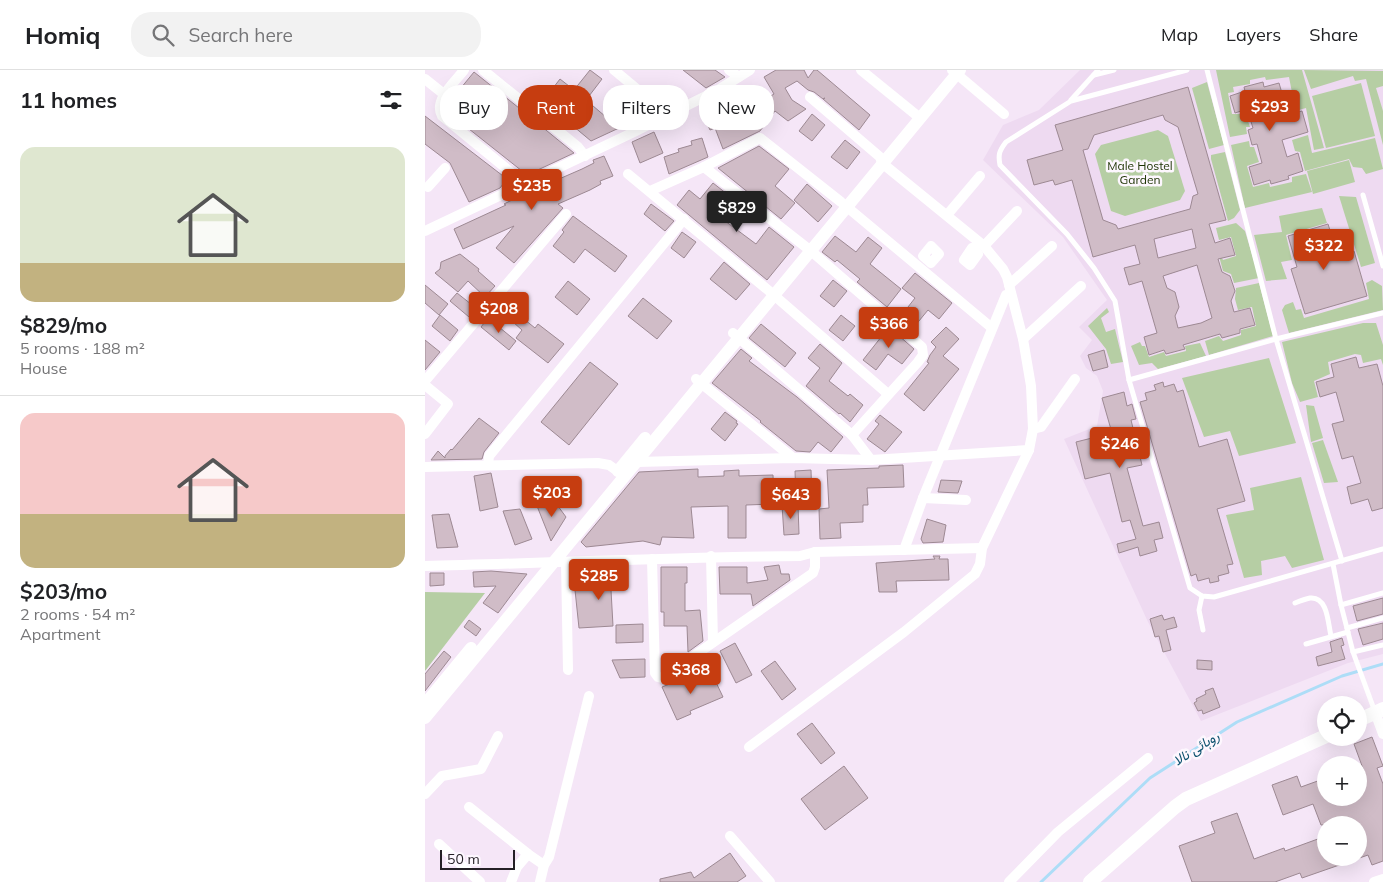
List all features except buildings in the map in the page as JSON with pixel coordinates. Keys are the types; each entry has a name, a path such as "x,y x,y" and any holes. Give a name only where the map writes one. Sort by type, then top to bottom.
{"main road":[{"path":"1367,716 1379,711"},
{"path":"1090,882 1186,799 1317,740"}],"street":[{"path":"453,85 464,70"},
{"path":"483,70 578,147 585,156"},
{"path":"614,70 632,85"},
{"path":"729,70 739,78"},
{"path":"689,104 718,90 751,70"},
{"path":"861,70 918,116"},
{"path":"425,704 547,563 955,71 1004,114"},
{"path":"425,79 440,91"},
{"path":"749,747 904,632 975,574 980,564 982,548 1029,450 1033,429 1031,386 1023,339 1003,269 984,246 881,160 810,97"},
{"path":"459,130 524,183"},
{"path":"425,230 585,156 636,130"},
{"path":"650,191 760,138 844,204 992,328"},
{"path":"703,167 808,249 922,346 923,355 852,435"},
{"path":"426,187 445,168"},
{"path":"628,174 684,219 888,394"},
{"path":"947,215 980,176"},
{"path":"984,246 1017,211"},
{"path":"425,434 448,404 425,383 566,214"},
{"path":"488,465 489,456 684,219"},
{"path":"903,550 1005,295 1052,246"},
{"path":"1023,339 1081,286"},
{"path":"736,336 852,435 871,460"},
{"path":"1033,429 1041,427 1075,379"},
{"path":"698,381 793,458"},
{"path":"633,459 793,458 871,460 942,454 1029,450"},
{"path":"425,467 598,462 609,465 621,474"},
{"path":"923,498 966,500"},
{"path":"425,566 566,563 711,556 800,556 815,552 982,548"},
{"path":"652,559 655,673 656,676 662,678 813,573 815,552"},
{"path":"711,556 713,642"},
{"path":"425,718 547,563"},
{"path":"566,563 568,670"},
{"path":"540,882 544,865 549,856 589,696"},
{"path":"1379,711 1383,734"},
{"path":"425,794 442,776 481,769 497,736"},
{"path":"1009,882 1058,832 1148,758"},
{"path":"469,808 544,865"},
{"path":"730,836 770,882"},
{"path":"439,844 480,882"},
{"path":"511,882 517,867 528,854"},
{"path":"1374,882 1383,879"}],"lane":[{"path":"1071,101 1098,70"},
{"path":"1093,75 1114,70"},
{"path":"1187,70 1071,101 1006,142 998,156 1000,166 1067,234 1094,268 1115,301 1129,380 1190,588 1202,596 1214,597 1383,549"},
{"path":"1207,70 1276,339 1341,561"},
{"path":"1363,195 1383,266"},
{"path":"1129,380 1276,339 1383,313"},
{"path":"1333,564 1354,655 1365,687 1379,711"},
{"path":"1341,605 1383,593"},
{"path":"1202,596 1199,610 1203,630"},
{"path":"1295,603 1312,598 1319,600 1324,605 1331,636"},
{"path":"1306,644 1383,618"},
{"path":"1354,655 1383,645"}],"shaded area":[{"path":"1080,70 1383,70 1383,654 1348,663 1201,721 1148,622 1064,439 1097,426 1103,391 1097,376 1086,368 1080,356 1092,340 1079,327 1107,300 1063,237 983,160 1003,125 1039,110"}],"green space":[{"path":"1216,70 1302,70 1324,148 1314,150 1306,108 1284,114 1282,106 1294,103 1289,77 1266,80 1265,77 1250,80 1250,84 1233,87 1234,92 1228,93 1232,114 1240,114 1241,116 1251,115 1252,120 1248,121 1250,127 1246,127 1247,134 1230,137"},
{"path":"1304,70 1383,71 1383,86 1376,88 1383,111 1383,145 1366,79 1355,81 1353,76 1311,89"},
{"path":"1207,82 1224,145 1209,149 1192,88"},
{"path":"1361,83 1375,136 1326,148 1312,96"},
{"name":"Male Hostel Garden","path":"1158,130 1168,136 1185,191 1180,200 1125,216 1111,211 1095,154 1101,145"},
{"path":"1308,135 1312,153 1375,138 1383,169 1366,174 1362,168 1353,167 1349,159 1305,171 1300,152 1295,151 1292,140"},
{"path":"1249,141 1250,147 1254,147 1259,162 1247,166 1253,187 1269,183 1270,187 1292,182 1292,177 1306,174 1312,192 1245,208 1231,145"},
{"path":"1225,152 1240,210 1234,218 1228,221 1211,159 1211,155"},
{"path":"1349,160 1355,182 1313,194 1307,171"},
{"path":"1339,196 1356,197 1375,263 1361,267"},
{"path":"1322,208 1327,223 1286,235 1292,260 1281,262 1287,279 1266,281 1254,235 1282,232 1279,216"},
{"path":"1236,223 1245,231 1259,278 1234,283 1231,274 1223,271 1219,256 1223,260 1236,256 1231,237 1219,240 1216,228"},
{"path":"1372,280 1382,286 1383,310 1289,333 1282,310 1285,305 1293,302 1296,310 1301,309 1304,318 1369,299 1366,283"},
{"path":"1259,283 1273,336 1209,355 1205,341 1219,336 1223,341 1241,335 1241,330 1256,326 1252,307 1238,310 1235,299 1236,288"},
{"path":"1107,308 1109,312 1101,318 1106,332 1115,329 1123,362 1111,364 1106,349 1088,326"},
{"path":"1363,323 1376,323 1383,345 1383,365 1381,359 1363,363 1361,355 1355,354 1328,362 1330,374 1314,381 1318,397 1300,402 1292,383 1282,342"},
{"path":"1140,342 1142,346 1145,346 1149,357 1164,352 1166,356 1186,351 1185,346 1200,343 1206,356 1158,369 1152,363 1139,365 1131,346"},
{"path":"1269,358 1296,443 1239,456 1230,431 1204,437 1182,378"},
{"path":"1306,405 1314,406 1323,438 1311,442"},
{"path":"1323,440 1338,482 1324,483 1312,443"},
{"path":"1301,477 1324,560 1292,568 1285,556 1261,561 1262,575 1244,578 1226,515 1254,510 1250,488"},
{"path":"425,592 485,593 425,671"}],"waterway":[{"name":"روہائی نالا","path":"1041,882 1150,778 1237,722 1342,676 1383,664"}]}
